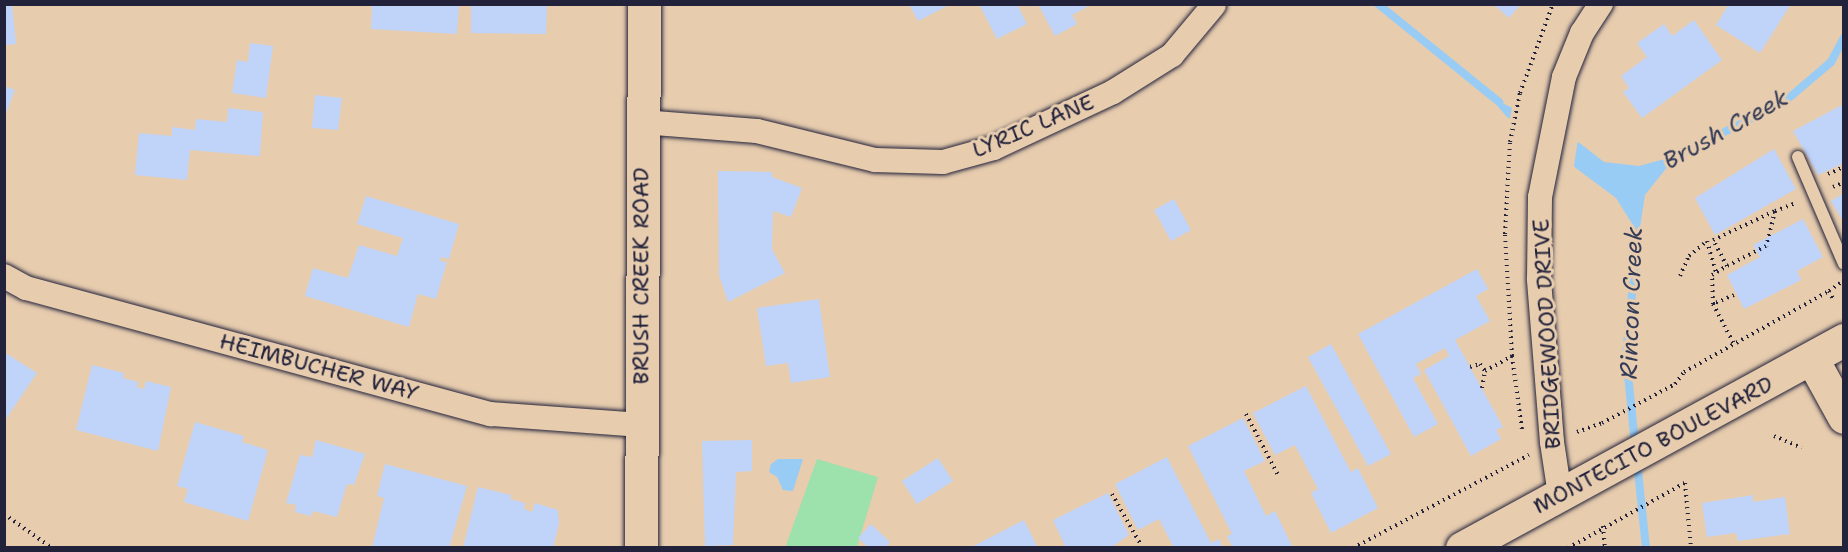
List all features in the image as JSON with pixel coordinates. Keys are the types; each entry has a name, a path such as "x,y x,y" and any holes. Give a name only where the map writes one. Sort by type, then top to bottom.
{"street":[{"name":"BRUSH CREEK ROAD","path":"641,548 642,122 645,4"},
{"name":"BRIDGEWOOD DRIVE","path":"1560,495 1552,442 1539,279 1538,222 1544,167 1558,99 1582,33 1601,4"},
{"name":"LYRIC LANE","path":"642,122 757,130 875,160 943,162 994,148 1113,92 1172,55 1214,5"},
{"name":"HEIMBUCHER WAY","path":"4,276 26,288 491,414 640,425"},
{"name":"MONTECITO BOULEVARD","path":"1462,548 1844,340"},
{"path":"1812,359 1844,417"}],"lane":[{"path":"1798,157 1844,264"}],"path":[{"path":"1523,435 1512,356 1505,234 1510,142 1527,71 1553,4"},
{"path":"1727,266 1713,240 1775,211 1815,197"},
{"path":"1734,344 1713,304 1710,287 1712,275 1766,246 1775,211"},
{"path":"1680,276 1689,256 1707,241 1716,272"},
{"path":"1572,430 1580,433 1667,388 1684,372 1844,281"},
{"path":"1829,291 1834,301"},
{"path":"1713,304 1734,295"},
{"path":"1485,371 1512,356"},
{"path":"1470,368 1480,364 1485,371 1482,388"},
{"path":"1246,414 1278,475"},
{"path":"1774,436 1802,448"},
{"path":"1353,548 1528,456 1524,446"},
{"path":"1568,548 1611,521 1685,483 1691,548"},
{"path":"1112,494 1141,545"},
{"path":"4,514 52,548"},
{"path":"1603,526 1605,548"}],"green space":[{"path":"817,459 878,477 857,547 785,548"}],"water":[{"path":"1489,96 1581,144 1604,162 1639,166 1676,156 1645,195 1636,253 1636,230 1616,198 1506,116"},
{"path":"778,459 803,459 793,491 783,490 777,477 769,472 771,464"}],"pier":[{"path":"1513,103 1578,139 1573,172 1509,122"}],"building":[{"path":"4,4 12,4 16,44 4,45"},
{"path":"471,4 547,4 546,34 471,33"},
{"path":"909,4 951,4 918,21"},
{"path":"979,4 1017,4 1027,24 997,39"},
{"path":"1038,4 1086,4 1087,7 1072,15 1077,24 1055,36"},
{"path":"1493,4 1521,4 1509,18"},
{"path":"1729,4 1791,4 1760,53 1716,25"},
{"path":"372,5 459,5 457,34 371,29"},
{"path":"1694,20 1722,60 1642,118 1623,92 1629,88 1621,76 1647,57 1637,43 1664,24 1672,36"},
{"path":"250,43 273,46 266,98 232,93 237,60 248,62"},
{"path":"4,86 15,90 5,116 4,116"},
{"path":"315,95 342,98 338,130 312,128"},
{"path":"1844,104 1844,163 1818,175 1793,131"},
{"path":"228,108 263,112 260,156 190,150 187,180 135,175 139,133 172,136 172,127 195,130 196,119 227,122"},
{"path":"1774,149 1796,189 1715,235 1695,198"},
{"path":"718,171 772,172 772,177 802,188 791,217 773,211 772,249 785,273 728,302 719,275"},
{"path":"1844,193 1844,223 1831,201"},
{"path":"366,196 459,224 449,259 441,257 440,261 447,262 436,299 418,294 409,327 305,296 313,268 348,278 359,245 397,256 403,238 357,224"},
{"path":"1174,199 1191,230 1171,241 1154,210"},
{"path":"1803,219 1823,257 1797,271 1801,280 1744,309 1727,275 1760,257 1753,245"},
{"path":"1477,269 1488,289 1476,296 1490,321 1455,340 1503,427 1496,430 1501,439 1471,456 1424,370 1449,356 1445,348 1416,364 1421,374 1413,378 1438,424 1414,437 1358,334"},
{"path":"819,299 830,377 791,383 788,363 766,366 757,308"},
{"path":"1331,344 1391,454 1368,466 1308,357"},
{"path":"4,352 37,373 4,422"},
{"path":"92,365 124,373 123,378 138,382 137,387 144,389 146,381 171,387 158,451 76,430"},
{"path":"1306,386 1351,472 1358,468 1378,508 1331,533 1311,493 1318,489 1295,445 1275,455 1253,413"},
{"path":"1243,418 1265,461 1244,471 1266,516 1275,511 1293,548 1233,548 1227,536 1232,534 1188,446"},
{"path":"195,422 244,436 242,442 268,450 248,521 184,502 188,489 177,486"},
{"path":"316,440 365,454 354,485 347,484 337,517 313,511 311,516 295,512 296,505 286,503 300,455 312,457"},
{"path":"752,440 752,471 736,472 733,545 705,546 702,441"},
{"path":"1167,457 1211,543 1219,539 1223,548 1174,548 1159,519 1138,530 1115,484"},
{"path":"938,458 953,481 917,504 902,481"},
{"path":"385,464 467,486 449,548 372,548 384,498 377,496"},
{"path":"478,487 511,495 510,499 525,503 524,509 532,512 535,503 558,510 559,524 553,548 463,548"},
{"path":"1108,493 1129,535 1110,548 1066,548 1053,520"},
{"path":"1753,495 1753,502 1785,497 1790,534 1738,541 1736,533 1707,537 1702,503"},
{"path":"1024,520 1038,548 970,548"},
{"path":"871,524 890,542 885,548 869,548 858,538"}],"waterway":[{"name":"Rincon Creek","path":"1378,4 1499,102"},
{"name":"Brush Creek","path":"1668,160 1783,103 1831,62 1844,38"},
{"name":"Rincon Creek","path":"1635,445 1626,354 1637,243"},
{"name":"Rincon Creek","path":"1637,461 1646,548"}]}
